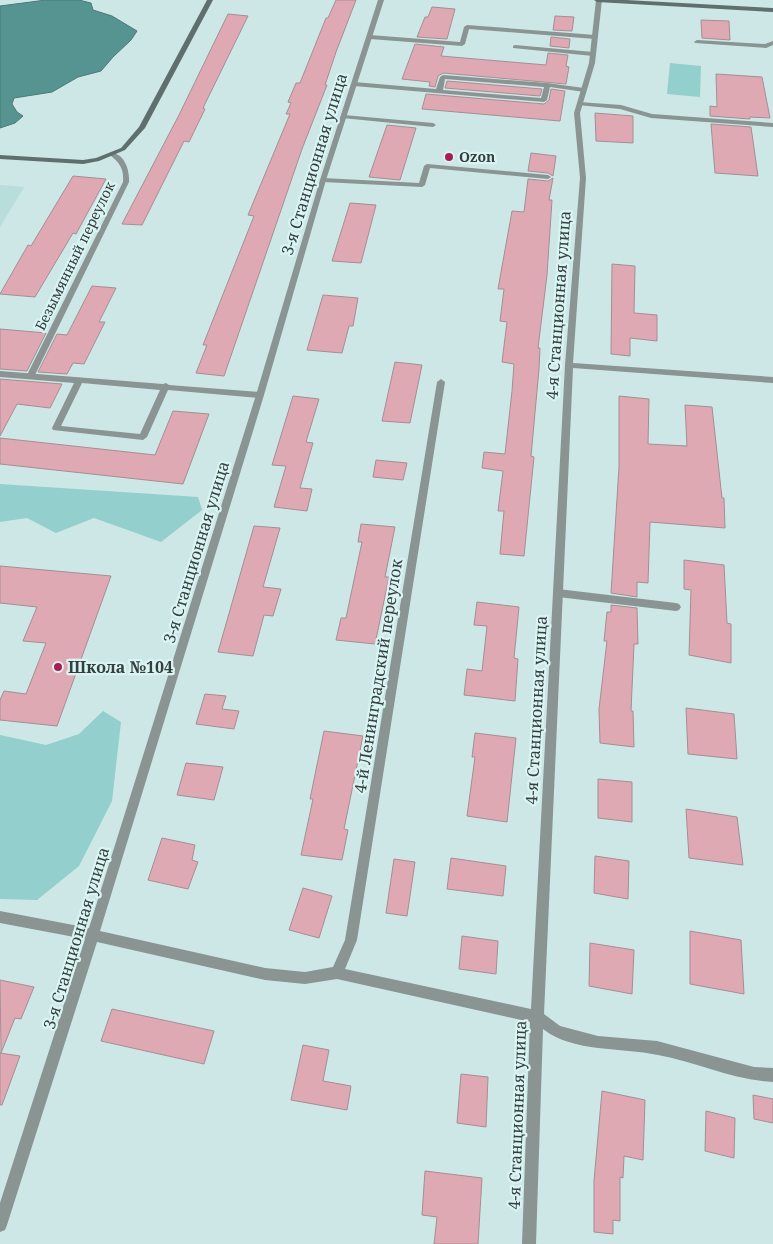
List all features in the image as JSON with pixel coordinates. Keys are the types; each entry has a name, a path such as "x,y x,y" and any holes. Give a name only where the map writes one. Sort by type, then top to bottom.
{"street":[{"path":"0,157 76,162 97,160 123,149 142,128 210,0"},
{"name":"3-я Станционная улица","path":"0,1225 93,935 381,0"},
{"path":"598,0 773,10"},
{"name":"4-я Станционная улица","path":"529,1244 537,1017 569,365 583,178 577,113 593,54 598,0"},
{"path":"370,37 462,44 467,27 595,37"},
{"path":"697,42 766,46 773,43"},
{"path":"515,47 593,54"},
{"path":"439,91 443,77 547,85 584,90"},
{"path":"354,84 544,100 547,85"},
{"path":"579,104 621,107 651,116 773,125"},
{"path":"344,117 433,125"},
{"name":"Безымянный переулок","path":"30,377 126,182 127,171 120,160 112,154"},
{"path":"324,180 422,185 427,166 548,177"},
{"path":"569,365 773,380"},
{"path":"0,374 260,394"},
{"path":"79,381 56,428 144,437 166,386"},
{"name":"4-й Ленинградский переулок","path":"337,973 351,940 441,382"},
{"path":"558,593 676,606"},
{"path":"0,917 93,935 265,974 305,978 337,973 537,1017 557,1032 598,1042 657,1048 754,1074 773,1075"}],"shaded area":[{"path":"46,0 79,0 91,3 93,10 112,16 137,31 131,40 101,71 78,77 52,92 14,98 12,104 17,112 23,116 15,123 0,128 0,6"},
{"path":"670,63 701,66 700,97 667,94"},
{"path":"0,185 24,187 0,227"},
{"path":"0,484 198,497 202,510 161,542 94,518 56,533 27,518 0,522"},
{"path":"103,711 121,722 112,801 79,866 37,900 0,899 0,735 46,745 79,734"}],"building":[{"path":"336,0 356,0 336,52 325,85 327,85 302,149 224,376 196,373 207,345 203,345 254,216 248,215 290,114 286,114 291,103 288,102 296,83 300,83 326,18 328,18"},
{"path":"432,7 455,9 447,39 417,37 425,17 428,17"},
{"path":"228,14 248,16 203,108 205,109 189,142 184,141 142,225 122,224 179,115"},
{"path":"555,16 574,17 572,31 553,30"},
{"path":"701,20 729,21 730,40 702,38"},
{"path":"551,37 570,39 569,48 550,46"},
{"path":"415,44 444,47 441,56 546,65 548,53 568,55 566,66 569,67 566,84 443,73 438,76 435,87 429,86 430,82 402,79"},
{"path":"716,74 762,77 770,118 750,117 750,119 710,116 710,106 717,107"},
{"path":"447,81 542,89 540,96 445,88"},
{"path":"551,89 565,91 560,121 422,109 426,94 544,104 549,100"},
{"path":"595,113 633,116 633,143 596,141"},
{"path":"711,124 751,127 758,176 715,173"},
{"path":"387,125 416,128 400,180 369,177"},
{"path":"531,153 556,156 553,176 548,173 528,171"},
{"path":"73,176 106,179 76,234 73,233 35,297 0,294 28,245 31,246"},
{"path":"553,178 549,200 552,200 547,275 538,348 540,348 539,369 531,456 534,457 524,556 500,554 504,511 498,511 503,471 482,468 484,452 505,454 512,391 514,364 502,362 507,322 500,321 504,289 498,289 512,211 524,212 528,179 548,181"},
{"path":"350,203 376,205 361,263 332,261"},
{"path":"612,264 635,266 634,313 657,315 657,341 630,338 630,356 611,354"},
{"path":"92,286 116,288 99,322 105,322 84,364 73,363 67,374 38,372 57,334 67,335"},
{"path":"323,295 358,298 353,326 349,326 342,353 307,350"},
{"path":"0,329 46,333 27,371 0,369"},
{"path":"395,362 422,365 410,423 382,421"},
{"path":"0,379 62,384 50,408 17,404 0,436"},
{"path":"293,396 319,399 306,442 313,443 300,488 312,489 307,511 274,507 286,466 272,465"},
{"path":"619,396 649,399 648,444 687,446 685,405 712,407 722,498 724,498 725,528 650,522 648,583 637,582 637,597 611,593 619,467"},
{"path":"173,411 209,414 183,484 0,464 0,438 155,455"},
{"path":"376,460 407,463 403,480 373,477"},
{"path":"361,524 395,527 385,577 389,577 375,644 336,640 341,618 346,618 362,542 358,542"},
{"path":"254,526 280,528 263,587 281,589 273,616 264,615 253,656 218,652"},
{"path":"684,560 724,565 727,623 731,624 731,663 689,655 691,590 684,589"},
{"name":"Школа №104","path":"0,566 111,576 57,726 0,720 0,700 4,691 26,694 46,643 23,641 37,607 0,603"},
{"path":"477,602 519,607 514,658 518,659 515,701 464,695 467,669 482,671 487,626 474,625"},
{"path":"611,605 637,608 638,644 634,644 631,711 633,711 634,747 600,743 599,709 607,641 604,641 607,612 611,612"},
{"path":"205,694 226,696 222,709 239,711 234,729 196,724"},
{"path":"686,708 734,714 737,759 688,754"},
{"path":"324,731 363,736 344,829 348,830 342,860 301,855 313,799 310,799"},
{"path":"475,733 516,738 507,822 467,816 475,757 472,757"},
{"path":"186,763 223,767 214,800 177,795"},
{"path":"598,779 632,782 632,822 598,818"},
{"path":"686,809 737,817 743,865 689,858"},
{"path":"162,838 195,845 192,860 198,862 188,889 148,880"},
{"path":"595,856 629,861 628,899 594,893"},
{"path":"451,858 506,866 503,896 447,889"},
{"path":"394,859 415,862 407,916 386,913"},
{"path":"303,888 332,896 319,938 289,930"},
{"path":"690,931 741,940 744,994 690,984"},
{"path":"462,936 498,941 496,974 459,969"},
{"path":"590,943 634,950 632,994 589,986"},
{"path":"0,980 34,987 21,1019 15,1018 1,1053"},
{"path":"112,1009 214,1031 204,1064 101,1041"},
{"path":"303,1045 329,1050 323,1081 351,1086 347,1110 291,1100"},
{"path":"0,1053 20,1056 2,1105 0,1105"},
{"path":"461,1074 488,1077 486,1127 457,1123"},
{"path":"602,1091 645,1100 643,1160 624,1156 623,1178 620,1177 620,1221 613,1220 613,1234 594,1232 594,1181"},
{"path":"753,1095 773,1099 773,1123 754,1119"},
{"path":"706,1111 735,1118 734,1158 705,1151"},
{"path":"425,1171 482,1178 478,1244 434,1244 437,1217 422,1215"}],"place":[{"name":"Ozon","path":"449,157"},
{"name":"Школа №104","path":"58,667"}]}
